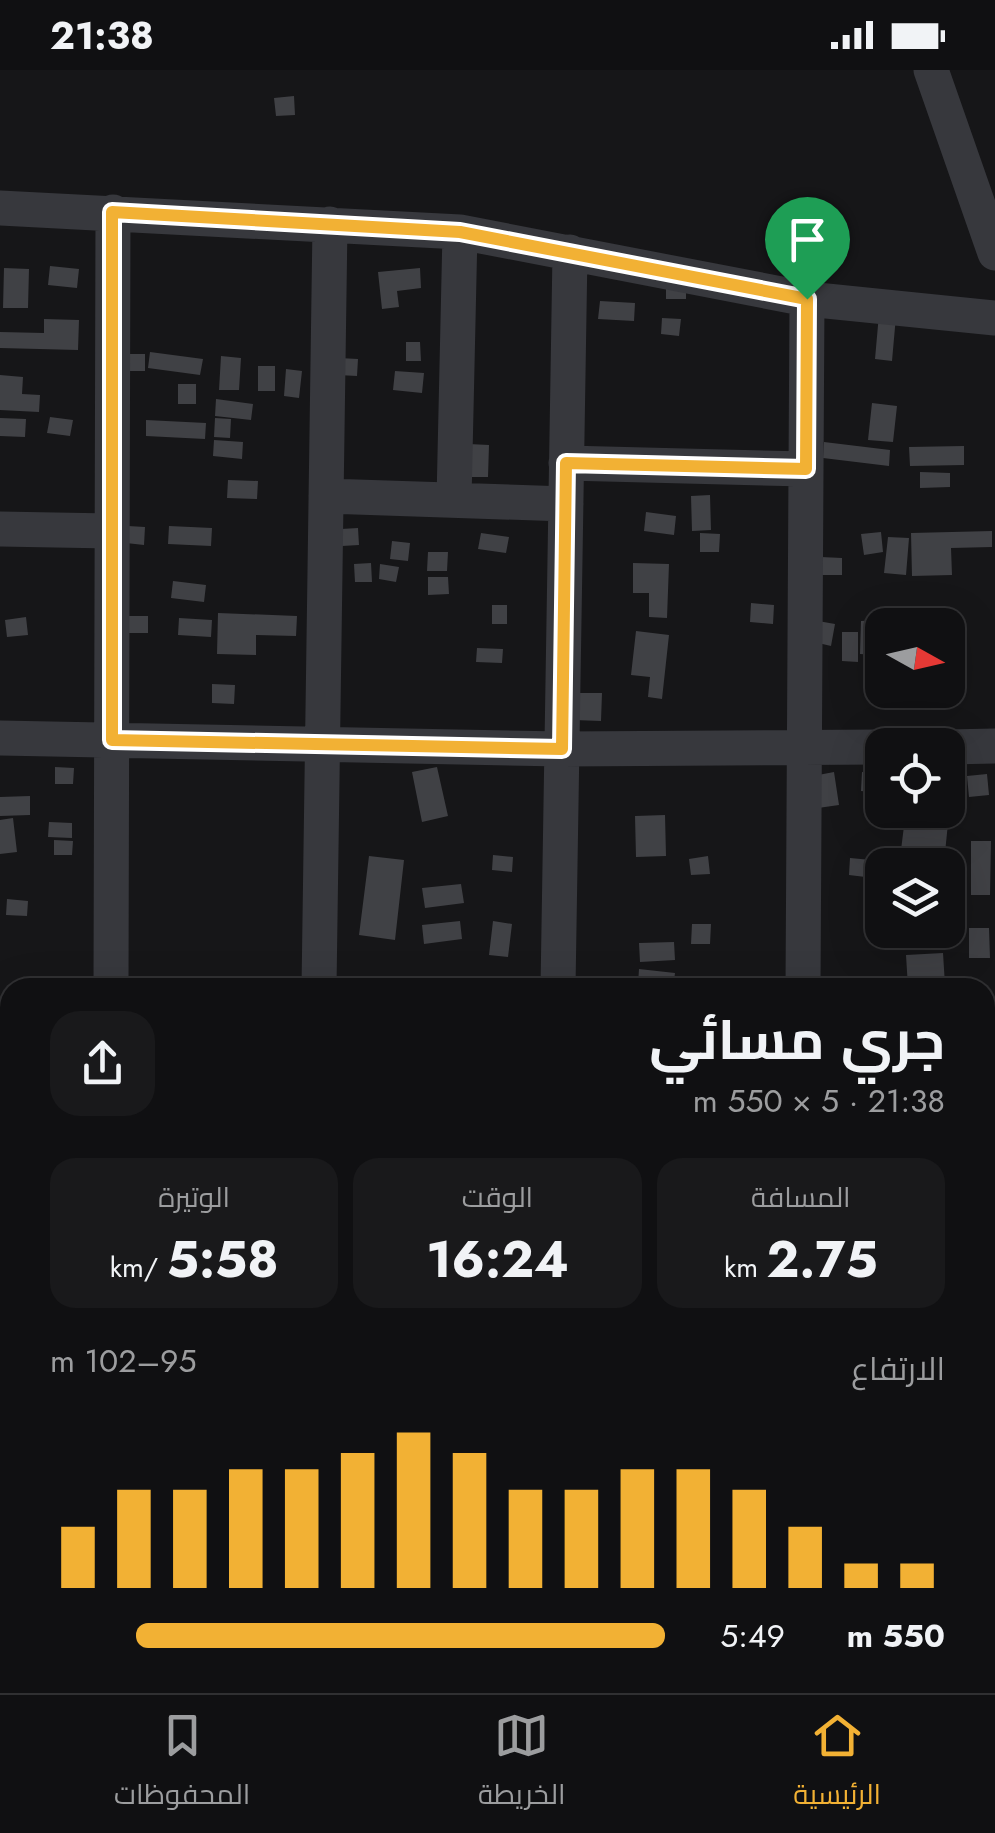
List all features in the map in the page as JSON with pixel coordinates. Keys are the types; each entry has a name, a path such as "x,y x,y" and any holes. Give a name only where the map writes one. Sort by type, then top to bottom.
{"street":[{"path":"931,70 995,253"},
{"path":"0,208 460,232 807,299 995,318"},
{"path":"111,978 112,212"},
{"path":"319,978 330,224"},
{"path":"454,500 460,232"},
{"path":"558,978 570,252"},
{"path":"802,978 807,299"},
{"path":"566,463 806,469"},
{"path":"326,496 566,504"},
{"path":"0,529 112,531"},
{"path":"0,738 562,749 865,748"},
{"path":"965,747 995,746"}],"building":[{"path":"294,96 295,115 276,116 274,98"},
{"path":"50,266 79,269 77,288 48,285"},
{"path":"4,268 29,269 28,308 3,308"},
{"path":"420,268 421,288 397,291 399,307 382,309 378,272"},
{"path":"666,274 686,274 686,299 666,299"},
{"path":"600,301 635,303 634,321 598,319"},
{"path":"879,314 896,316 892,361 875,359"},
{"path":"662,318 681,319 679,336 661,334"},
{"path":"44,319 79,320 78,350 0,348 0,332 44,333"},
{"path":"406,342 420,342 421,361 406,361"},
{"path":"150,352 203,359 200,375 148,368"},
{"path":"127,354 145,354 145,371 127,371"},
{"path":"221,356 241,358 239,390 219,390"},
{"path":"339,358 358,359 357,376 338,375"},
{"path":"258,366 275,366 275,391 258,391"},
{"path":"286,369 302,371 299,398 284,396"},
{"path":"395,371 424,373 422,393 393,390"},
{"path":"0,375 23,377 22,394 40,395 39,412 0,410"},
{"path":"178,384 196,384 196,404 178,404"},
{"path":"216,399 253,404 251,420 215,416"},
{"path":"872,403 897,406 893,442 868,440"},
{"path":"50,417 73,420 70,436 47,433"},
{"path":"0,418 26,419 25,437 0,436"},
{"path":"215,418 231,419 230,438 214,437"},
{"path":"146,420 206,423 205,439 146,436"},
{"path":"214,440 243,442 242,459 213,456"},
{"path":"824,442 890,450 889,466 823,458"},
{"path":"448,443 489,445 488,477 470,477"},
{"path":"964,446 964,465 910,466 909,447"},
{"path":"920,472 950,473 950,487 920,488"},
{"path":"228,480 258,481 257,499 227,498"},
{"path":"710,495 711,530 692,531 691,496"},
{"path":"646,512 676,516 674,535 644,531"},
{"path":"128,526 145,527 144,545 126,543"},
{"path":"169,526 212,528 211,546 168,544"},
{"path":"358,528 359,545 342,546 341,529"},
{"path":"992,531 992,547 951,548 952,575 912,576 911,533"},
{"path":"881,532 883,552 864,555 861,534"},
{"path":"481,533 509,537 506,553 478,549"},
{"path":"700,533 720,534 719,552 700,552"},
{"path":"888,537 909,538 906,575 884,573"},
{"path":"392,541 410,543 408,561 390,559"},
{"path":"428,552 448,552 447,571 427,571"},
{"path":"821,557 842,558 842,575 821,575"},
{"path":"371,563 372,582 355,582 354,564"},
{"path":"633,563 669,564 667,618 649,617 649,593 633,593"},
{"path":"380,564 399,567 396,582 379,579"},
{"path":"428,577 448,577 449,594 428,595"},
{"path":"173,581 206,585 204,602 171,598"},
{"path":"751,603 774,605 773,624 750,622"},
{"path":"492,605 507,605 507,624 492,624"},
{"path":"218,613 297,616 296,636 256,635 256,655 217,654"},
{"path":"129,616 148,616 148,633 129,633"},
{"path":"26,617 28,635 7,637 5,620"},
{"path":"179,618 212,620 211,637 178,635"},
{"path":"818,621 835,624 831,646 814,642"},
{"path":"861,621 865,621 865,654 860,654"},
{"path":"636,631 669,635 662,699 648,697 650,677 631,675"},
{"path":"842,632 858,632 858,662 842,661"},
{"path":"477,648 503,649 502,663 476,662"},
{"path":"212,684 235,685 234,704 212,703"},
{"path":"575,693 602,693 601,721 574,720"},
{"path":"55,767 74,768 73,784 55,784"},
{"path":"437,767 448,816 422,822 412,772"},
{"path":"834,772 839,805 818,808 813,776"},
{"path":"862,772 865,772 865,791 861,791"},
{"path":"987,774 989,795 969,797 967,776"},
{"path":"30,796 30,815 0,816 0,797"},
{"path":"665,815 666,856 636,857 635,816"},
{"path":"13,818 17,852 0,854 0,820"},
{"path":"49,822 72,823 72,838 48,837"},
{"path":"904,828 948,828 946,848 901,848"},
{"path":"54,840 73,841 72,855 54,855"},
{"path":"971,841 991,841 990,895 971,895"},
{"path":"493,855 513,857 512,872 492,870"},
{"path":"369,856 404,860 395,940 359,935"},
{"path":"708,856 710,874 691,875 689,859"},
{"path":"850,858 865,859 865,877 849,875"},
{"path":"461,884 464,903 425,908 422,888"},
{"path":"7,899 28,901 27,916 6,915"},
{"path":"460,921 462,939 424,944 422,925"},
{"path":"493,921 512,924 508,957 489,955"},
{"path":"692,924 711,924 710,944 691,944"},
{"path":"969,928 989,928 990,958 969,958"},
{"path":"674,942 675,960 640,962 639,943"},
{"path":"943,953 945,978 907,978 906,955"},
{"path":"639,969 675,973 674,978 638,978"}],"route":[{"path":"112,212 460,232 807,299 806,469 566,463 562,749 112,740 112,212"}]}
